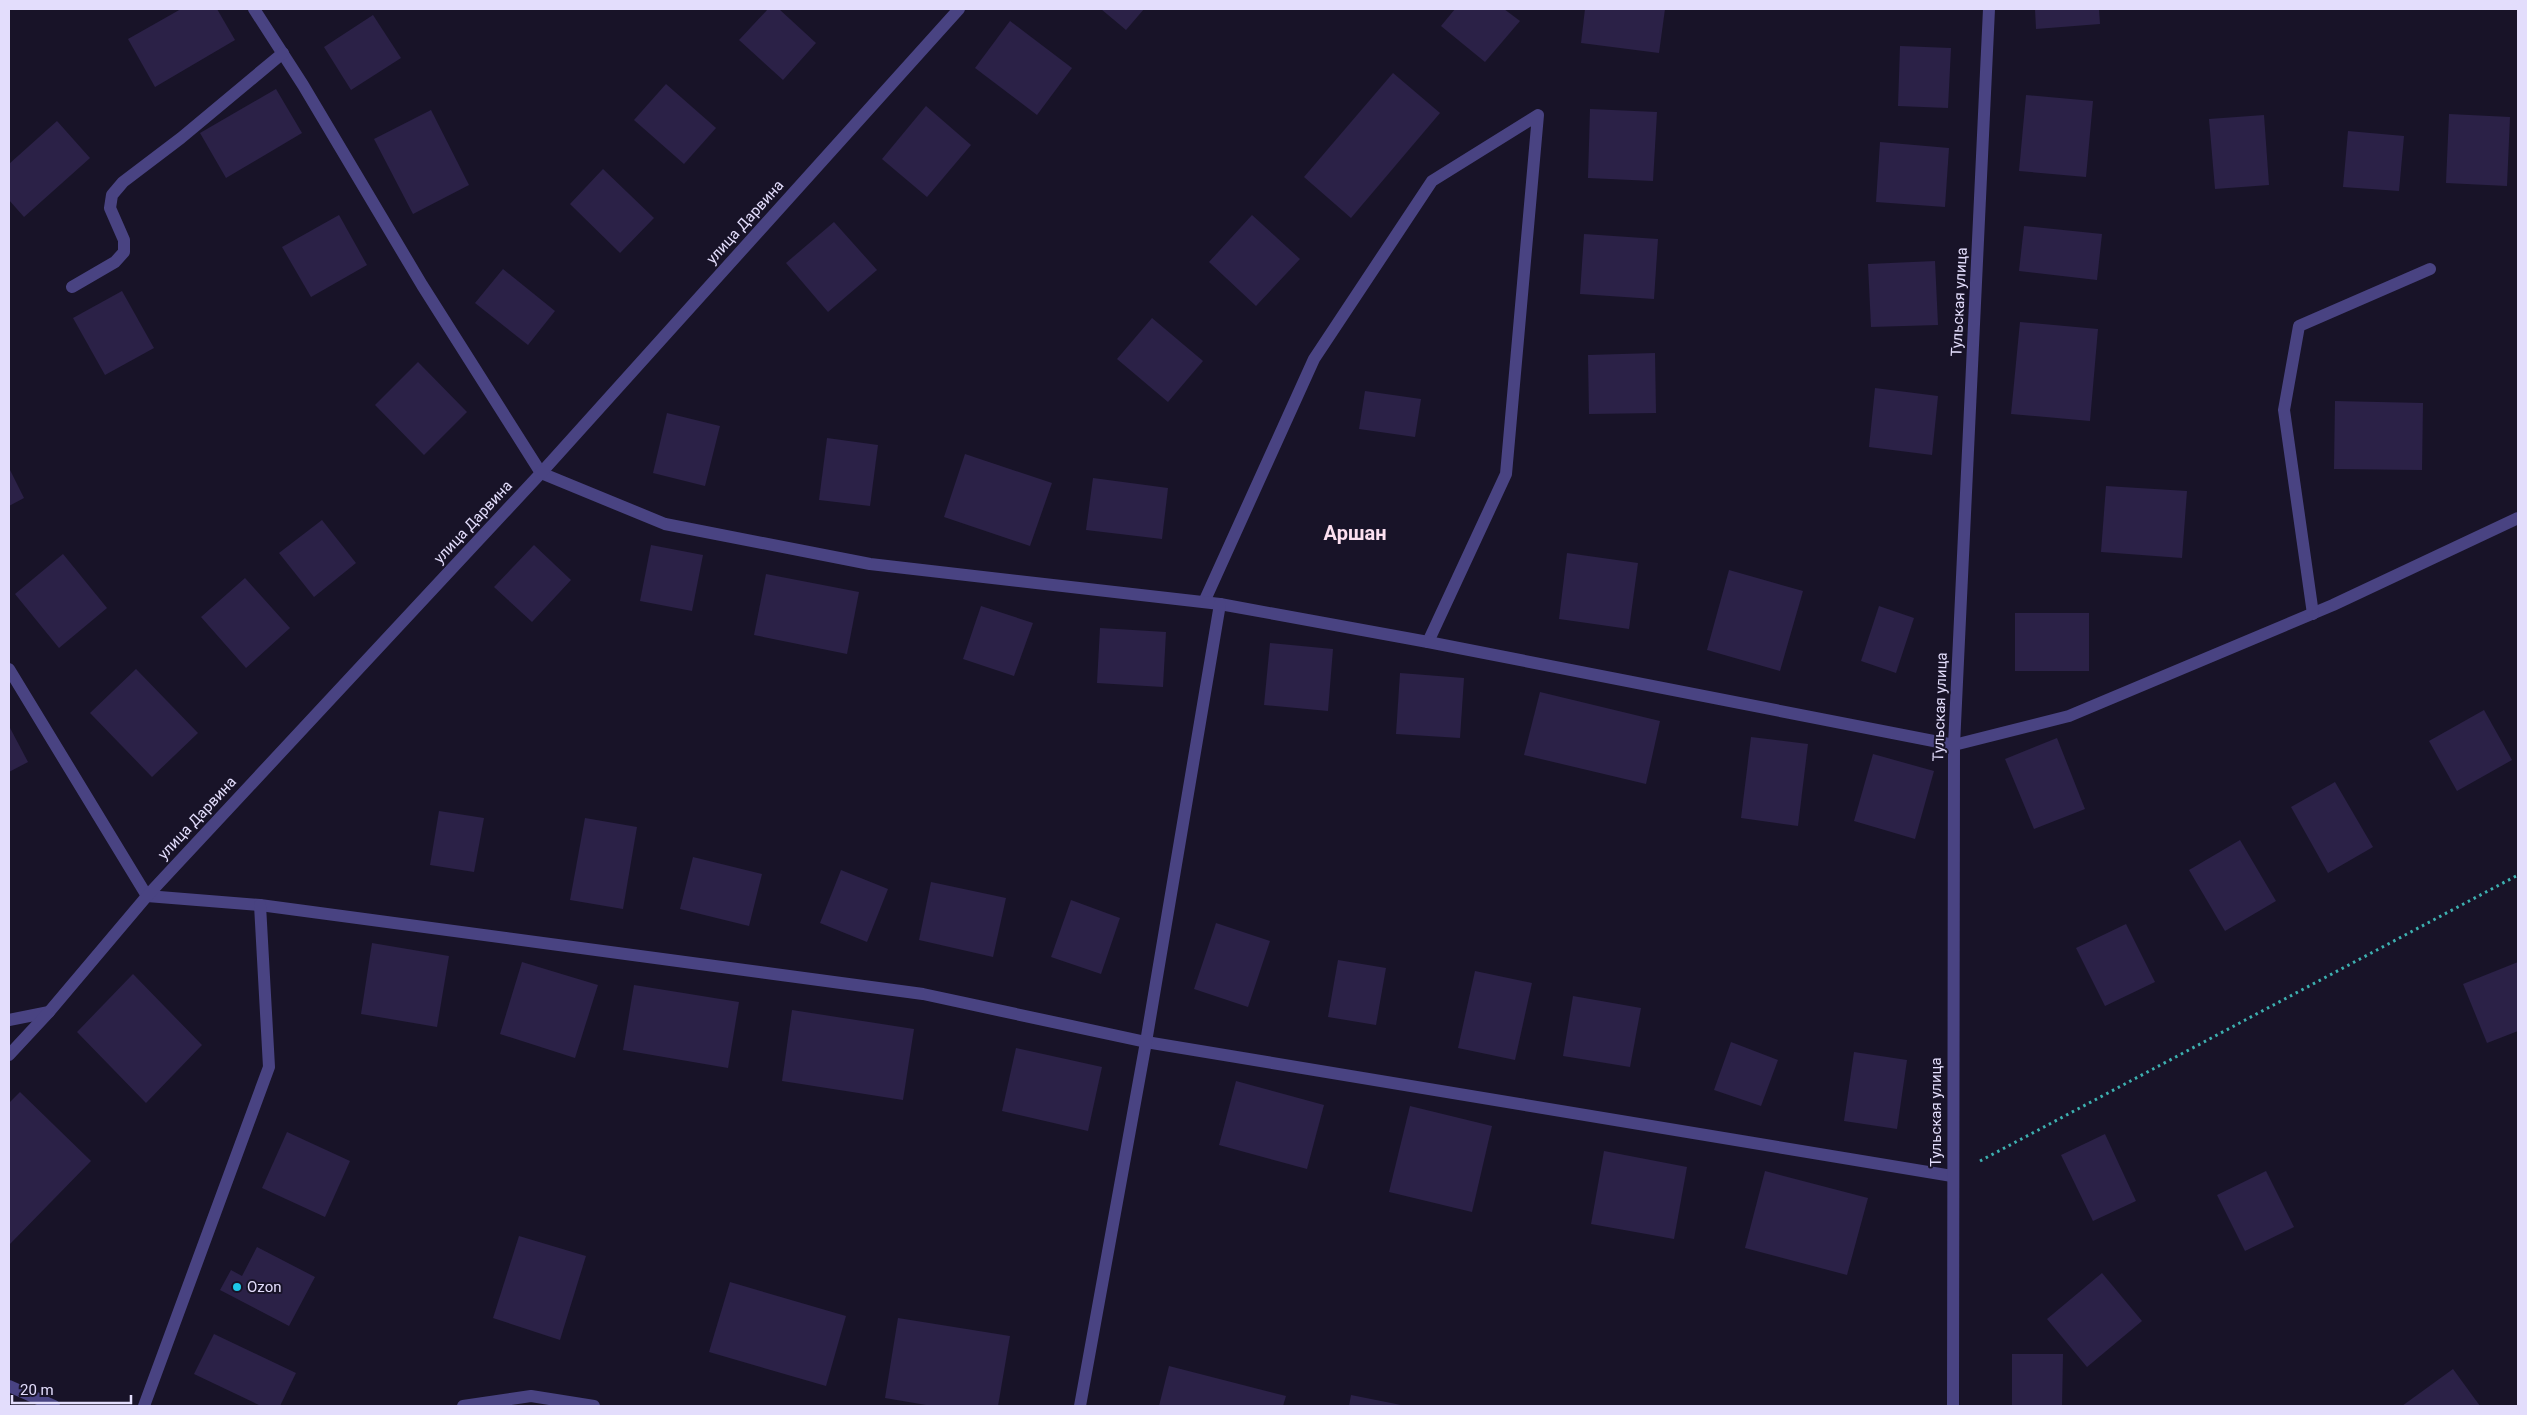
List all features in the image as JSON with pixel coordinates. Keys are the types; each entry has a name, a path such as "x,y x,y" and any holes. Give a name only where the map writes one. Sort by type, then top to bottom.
{"street":[{"path":"254,9 422,286 541,473 665,524 870,564 1220,604 1428,642 1954,745 2070,716 2313,614 2518,518"},
{"name":"улица Дарвина","path":"9,1055 49,1012 147,896 541,473 959,9"},
{"name":"Тульская улица","path":"1953,1406 1954,745 1989,9"},
{"path":"72,287 115,262 124,252 124,240 110,208 112,195 123,182 181,138 282,53"},
{"path":"1204,602 1314,358 1432,182 1538,115 1506,474 1428,642"},
{"path":"2313,614 2284,410 2298,326 2430,269"},
{"path":"1080,1406 1146,1042 1220,604"},
{"path":"9,669 147,896 260,905 924,994 1146,1042 1952,1176"},
{"path":"144,1406 269,1067 260,905"},
{"path":"9,1020 49,1012"},
{"path":"9,1386 54,1406"},
{"path":"464,1406 531,1396 594,1406"}],"path":[{"path":"1952,1176 2518,875"}],"building":[{"path":"181,9 217,9 235,40 155,87 128,39"},
{"path":"768,9 779,9 816,43 783,80 739,40"},
{"path":"1101,9 1144,9 1126,30"},
{"path":"1455,9 1504,9 1520,21 1485,62 1441,26"},
{"path":"1585,9 1665,9 1659,53 1581,43"},
{"path":"2035,9 2099,9 2100,24 2036,29"},
{"path":"373,15 401,58 351,90 324,47"},
{"path":"1010,21 1072,68 1037,115 975,68"},
{"path":"1900,46 1951,48 1948,108 1898,106"},
{"path":"1393,73 1440,113 1351,218 1304,177"},
{"path":"666,84 716,128 684,164 634,120"},
{"path":"276,89 302,133 226,178 200,133"},
{"path":"2026,95 2093,101 2086,177 2019,171"},
{"path":"926,106 971,145 927,197 882,159"},
{"path":"1590,109 1657,112 1653,181 1588,178"},
{"path":"431,110 469,185 413,214 374,139"},
{"path":"2449,114 2510,117 2507,186 2446,183"},
{"path":"2264,115 2269,185 2215,189 2209,119"},
{"path":"57,121 90,158 24,217 9,200 9,164"},
{"path":"2348,131 2404,136 2399,191 2343,187"},
{"path":"1880,142 1949,148 1945,207 1876,202"},
{"path":"603,169 654,218 620,253 570,204"},
{"path":"339,215 367,265 311,297 282,247"},
{"path":"1252,215 1300,259 1256,306 1209,262"},
{"path":"834,222 877,270 828,312 786,263"},
{"path":"2024,226 2102,234 2097,280 2019,271"},
{"path":"1584,234 1658,239 1654,299 1580,294"},
{"path":"1935,261 1938,325 1871,327 1868,264"},
{"path":"503,269 555,311 528,345 475,303"},
{"path":"122,291 154,348 105,375 73,318"},
{"path":"1152,318 1203,361 1168,402 1117,359"},
{"path":"2020,322 2098,329 2090,421 2011,414"},
{"path":"1655,353 1656,413 1589,414 1588,355"},
{"path":"418,362 467,412 424,455 375,405"},
{"path":"1875,388 1938,396 1932,455 1869,447"},
{"path":"1365,391 1421,399 1415,437 1359,429"},
{"path":"2335,401 2423,403 2422,470 2334,469"},
{"path":"667,413 720,426 705,486 653,473"},
{"path":"827,438 878,445 870,506 819,500"},
{"path":"965,454 1052,483 1030,546 944,517"},
{"path":"9,468 24,498 9,506"},
{"path":"1093,478 1168,488 1162,539 1086,530"},
{"path":"2106,486 2187,491 2182,558 2101,552"},
{"path":"322,520 356,563 314,597 279,553"},
{"path":"534,545 571,580 532,622 494,587"},
{"path":"651,545 703,555 692,611 640,601"},
{"path":"1567,553 1638,563 1629,629 1559,619"},
{"path":"63,554 107,608 59,648 15,594"},
{"path":"1729,570 1803,591 1780,671 1707,650"},
{"path":"766,574 859,592 847,654 754,635"},
{"path":"245,578 290,628 246,668 201,617"},
{"path":"981,606 1033,623 1014,676 963,659"},
{"path":"1879,606 1914,618 1896,673 1861,661"},
{"path":"2015,613 2089,613 2089,671 2015,671"},
{"path":"1100,628 1166,632 1163,687 1097,683"},
{"path":"1270,643 1333,649 1328,711 1264,705"},
{"path":"136,669 198,733 152,777 90,713"},
{"path":"1400,673 1464,678 1460,738 1396,734"},
{"path":"1540,692 1660,721 1646,784 1524,755"},
{"path":"2484,710 2512,760 2457,791 2429,741"},
{"path":"9,726 28,762 9,772"},
{"path":"1751,737 1808,744 1798,826 1741,818"},
{"path":"2057,738 2085,809 2034,829 2005,759"},
{"path":"1873,754 1934,771 1915,839 1854,821"},
{"path":"2335,782 2373,847 2328,873 2291,807"},
{"path":"439,811 484,818 474,872 430,865"},
{"path":"585,818 637,827 623,909 570,900"},
{"path":"2240,840 2276,901 2225,931 2189,870"},
{"path":"693,857 762,874 749,926 680,909"},
{"path":"841,870 888,889 867,942 820,923"},
{"path":"931,882 1006,898 993,957 919,940"},
{"path":"1071,900 1120,918 1101,974 1051,957"},
{"path":"1216,923 1270,941 1248,1007 1194,989"},
{"path":"2126,924 2155,982 2105,1006 2076,948"},
{"path":"372,943 449,956 437,1027 361,1014"},
{"path":"1338,960 1386,968 1376,1025 1328,1017"},
{"path":"522,962 598,985 575,1058 500,1034"},
{"path":"2518,962 2518,1031 2487,1043 2463,984"},
{"path":"1475,971 1532,983 1515,1060 1458,1048"},
{"path":"133,974 202,1045 146,1103 77,1032"},
{"path":"634,985 739,1002 728,1068 623,1050"},
{"path":"1573,996 1641,1008 1630,1067 1563,1056"},
{"path":"792,1010 914,1029 903,1100 782,1081"},
{"path":"1731,1042 1778,1060 1761,1106 1714,1090"},
{"path":"1016,1048 1102,1067 1088,1131 1002,1111"},
{"path":"1854,1052 1907,1060 1897,1129 1844,1121"},
{"path":"1236,1081 1324,1105 1307,1169 1219,1145"},
{"path":"20,1092 91,1161 9,1245 9,1103"},
{"path":"1410,1106 1492,1126 1472,1212 1389,1192"},
{"path":"287,1132 350,1161 325,1217 262,1188"},
{"path":"2105,1134 2136,1201 2093,1221 2061,1155"},
{"path":"1604,1151 1687,1167 1674,1239 1591,1224"},
{"path":"1765,1171 1868,1198 1847,1275 1745,1248"},
{"path":"2266,1171 2294,1227 2245,1251 2217,1195"},
{"path":"519,1236 586,1256 560,1340 493,1318"},
{"path":"257,1247 315,1277 289,1326 220,1290 231,1270 242,1276"},
{"path":"2102,1273 2142,1321 2087,1367 2047,1319"},
{"path":"730,1282 846,1316 826,1386 709,1352"},
{"path":"898,1318 1010,1336 998,1406 932,1406 885,1398"},
{"path":"214,1334 296,1373 280,1406 261,1406 194,1374"},
{"path":"2012,1354 2063,1354 2062,1406 2012,1406"},
{"path":"1169,1366 1286,1396 1283,1406 1159,1406"},
{"path":"2453,1369 2480,1406 2402,1406"},
{"path":"1351,1395 1401,1405 1401,1406 1349,1406"}],"place":[{"name":"Ozon","path":"237,1287"}],"district":[{"name":"Аршан","path":"1355,533"}]}
